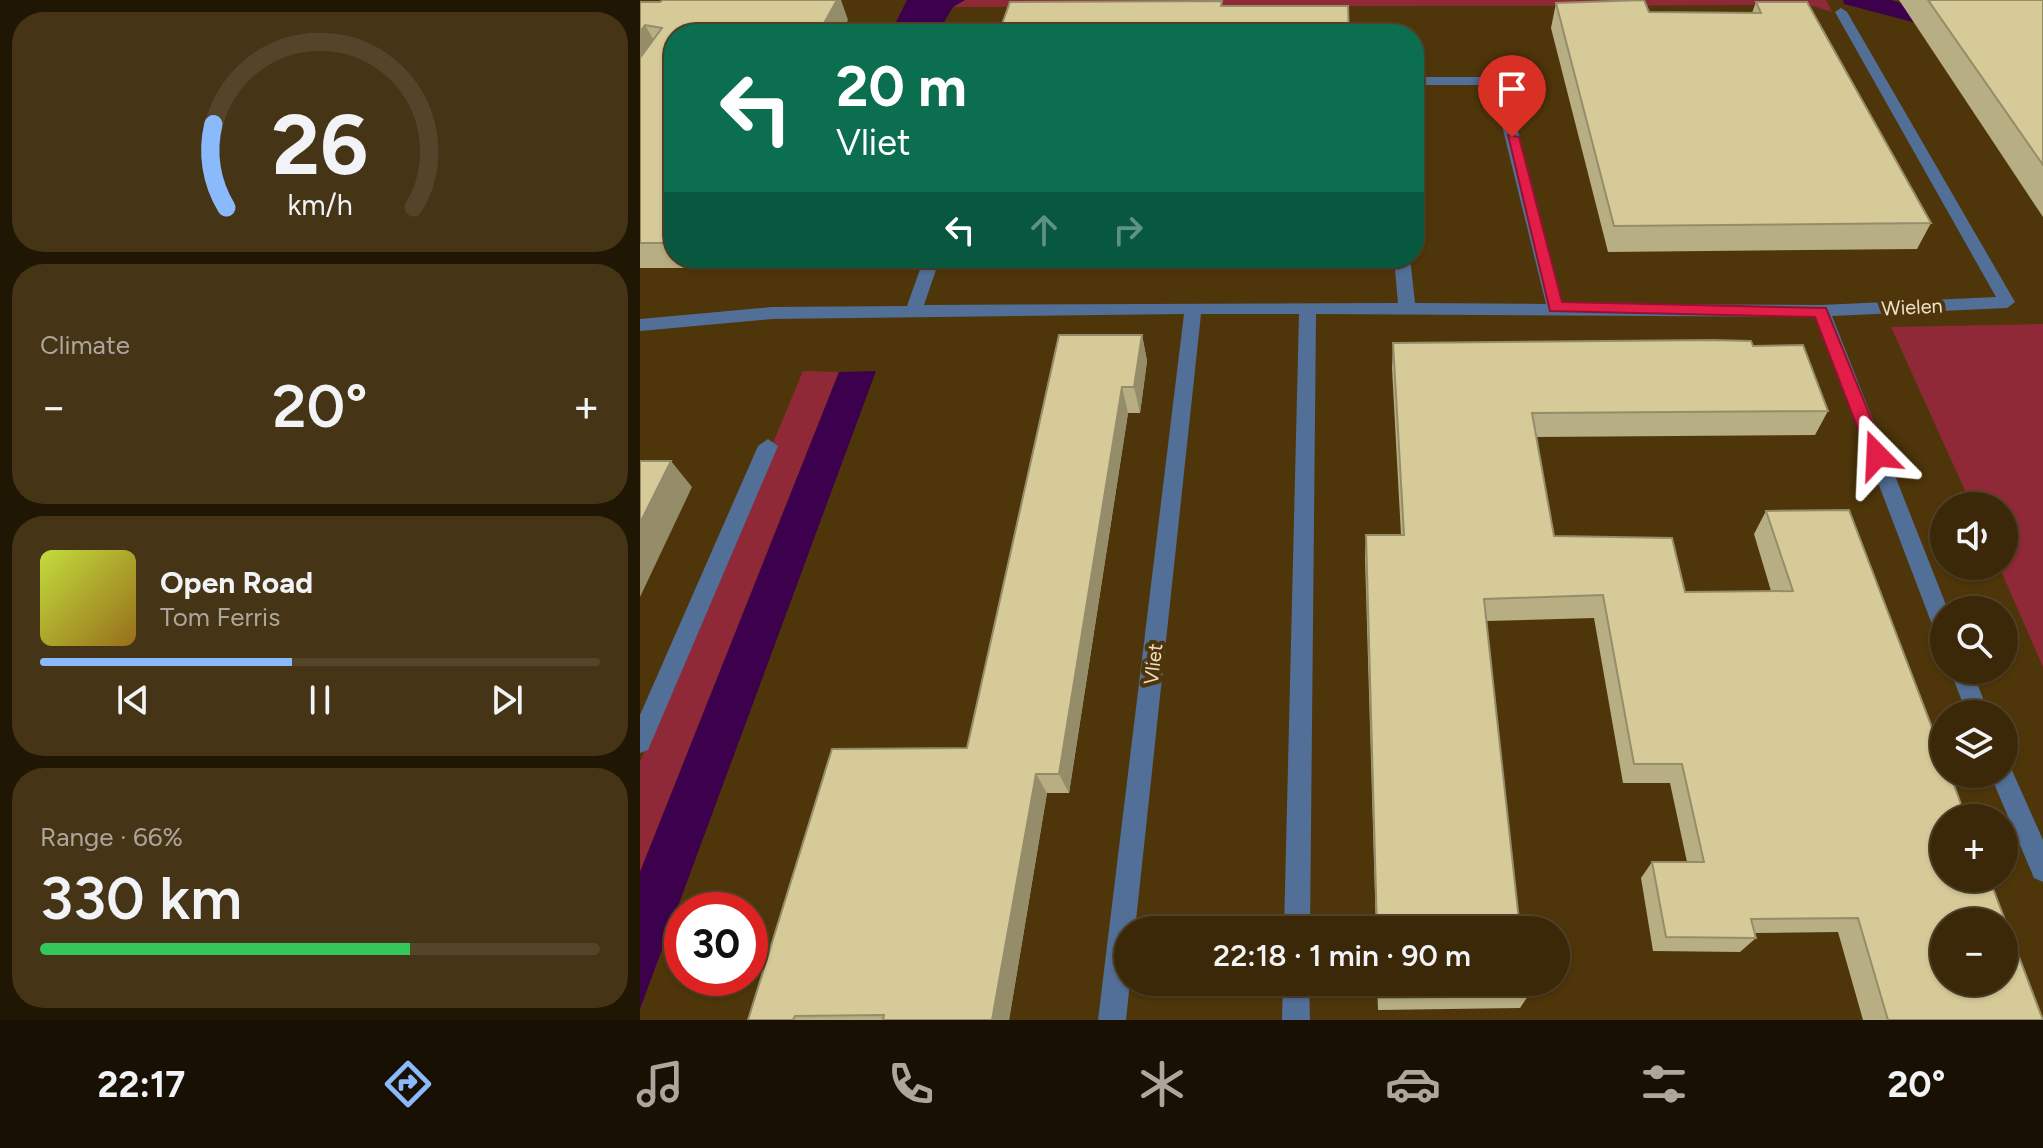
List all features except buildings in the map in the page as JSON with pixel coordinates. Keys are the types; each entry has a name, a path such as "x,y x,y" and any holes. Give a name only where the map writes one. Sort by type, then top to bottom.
{"street":[{"name":"Wielen","path":"1821,311 2007,302 1841,12"},
{"path":"1424,81 1498,81 1556,308"},
{"path":"913,312 928,268"},
{"path":"1403,268 1407,308"},
{"path":"640,325 772,313 1193,308 1821,311 1932,596"},
{"name":"Vliet","path":"1112,1020 1193,308"},
{"path":"1297,916 1308,308"},
{"path":"640,742 768,446"},
{"path":"2008,788 2043,869"},
{"path":"1296,996 1296,1020"}],"shaded area":[{"path":"907,0 965,0 953,7 943,24 895,24"},
{"path":"957,0 1826,0 1832,12 1810,5 954,7"},
{"path":"1843,0 1891,0 1911,6 1924,25 1844,4"},
{"path":"2043,324 2043,667 2018,610 2018,596 2012,596 2005,580 2018,580 2018,492 1966,492 1891,327"},
{"path":"803,371 839,372 640,872 640,762"},
{"path":"876,371 683,892 664,892 664,944 640,1009 640,872 839,372"}],"route":[{"path":"1512,137 1556,308 1821,311 1877,455"}]}
